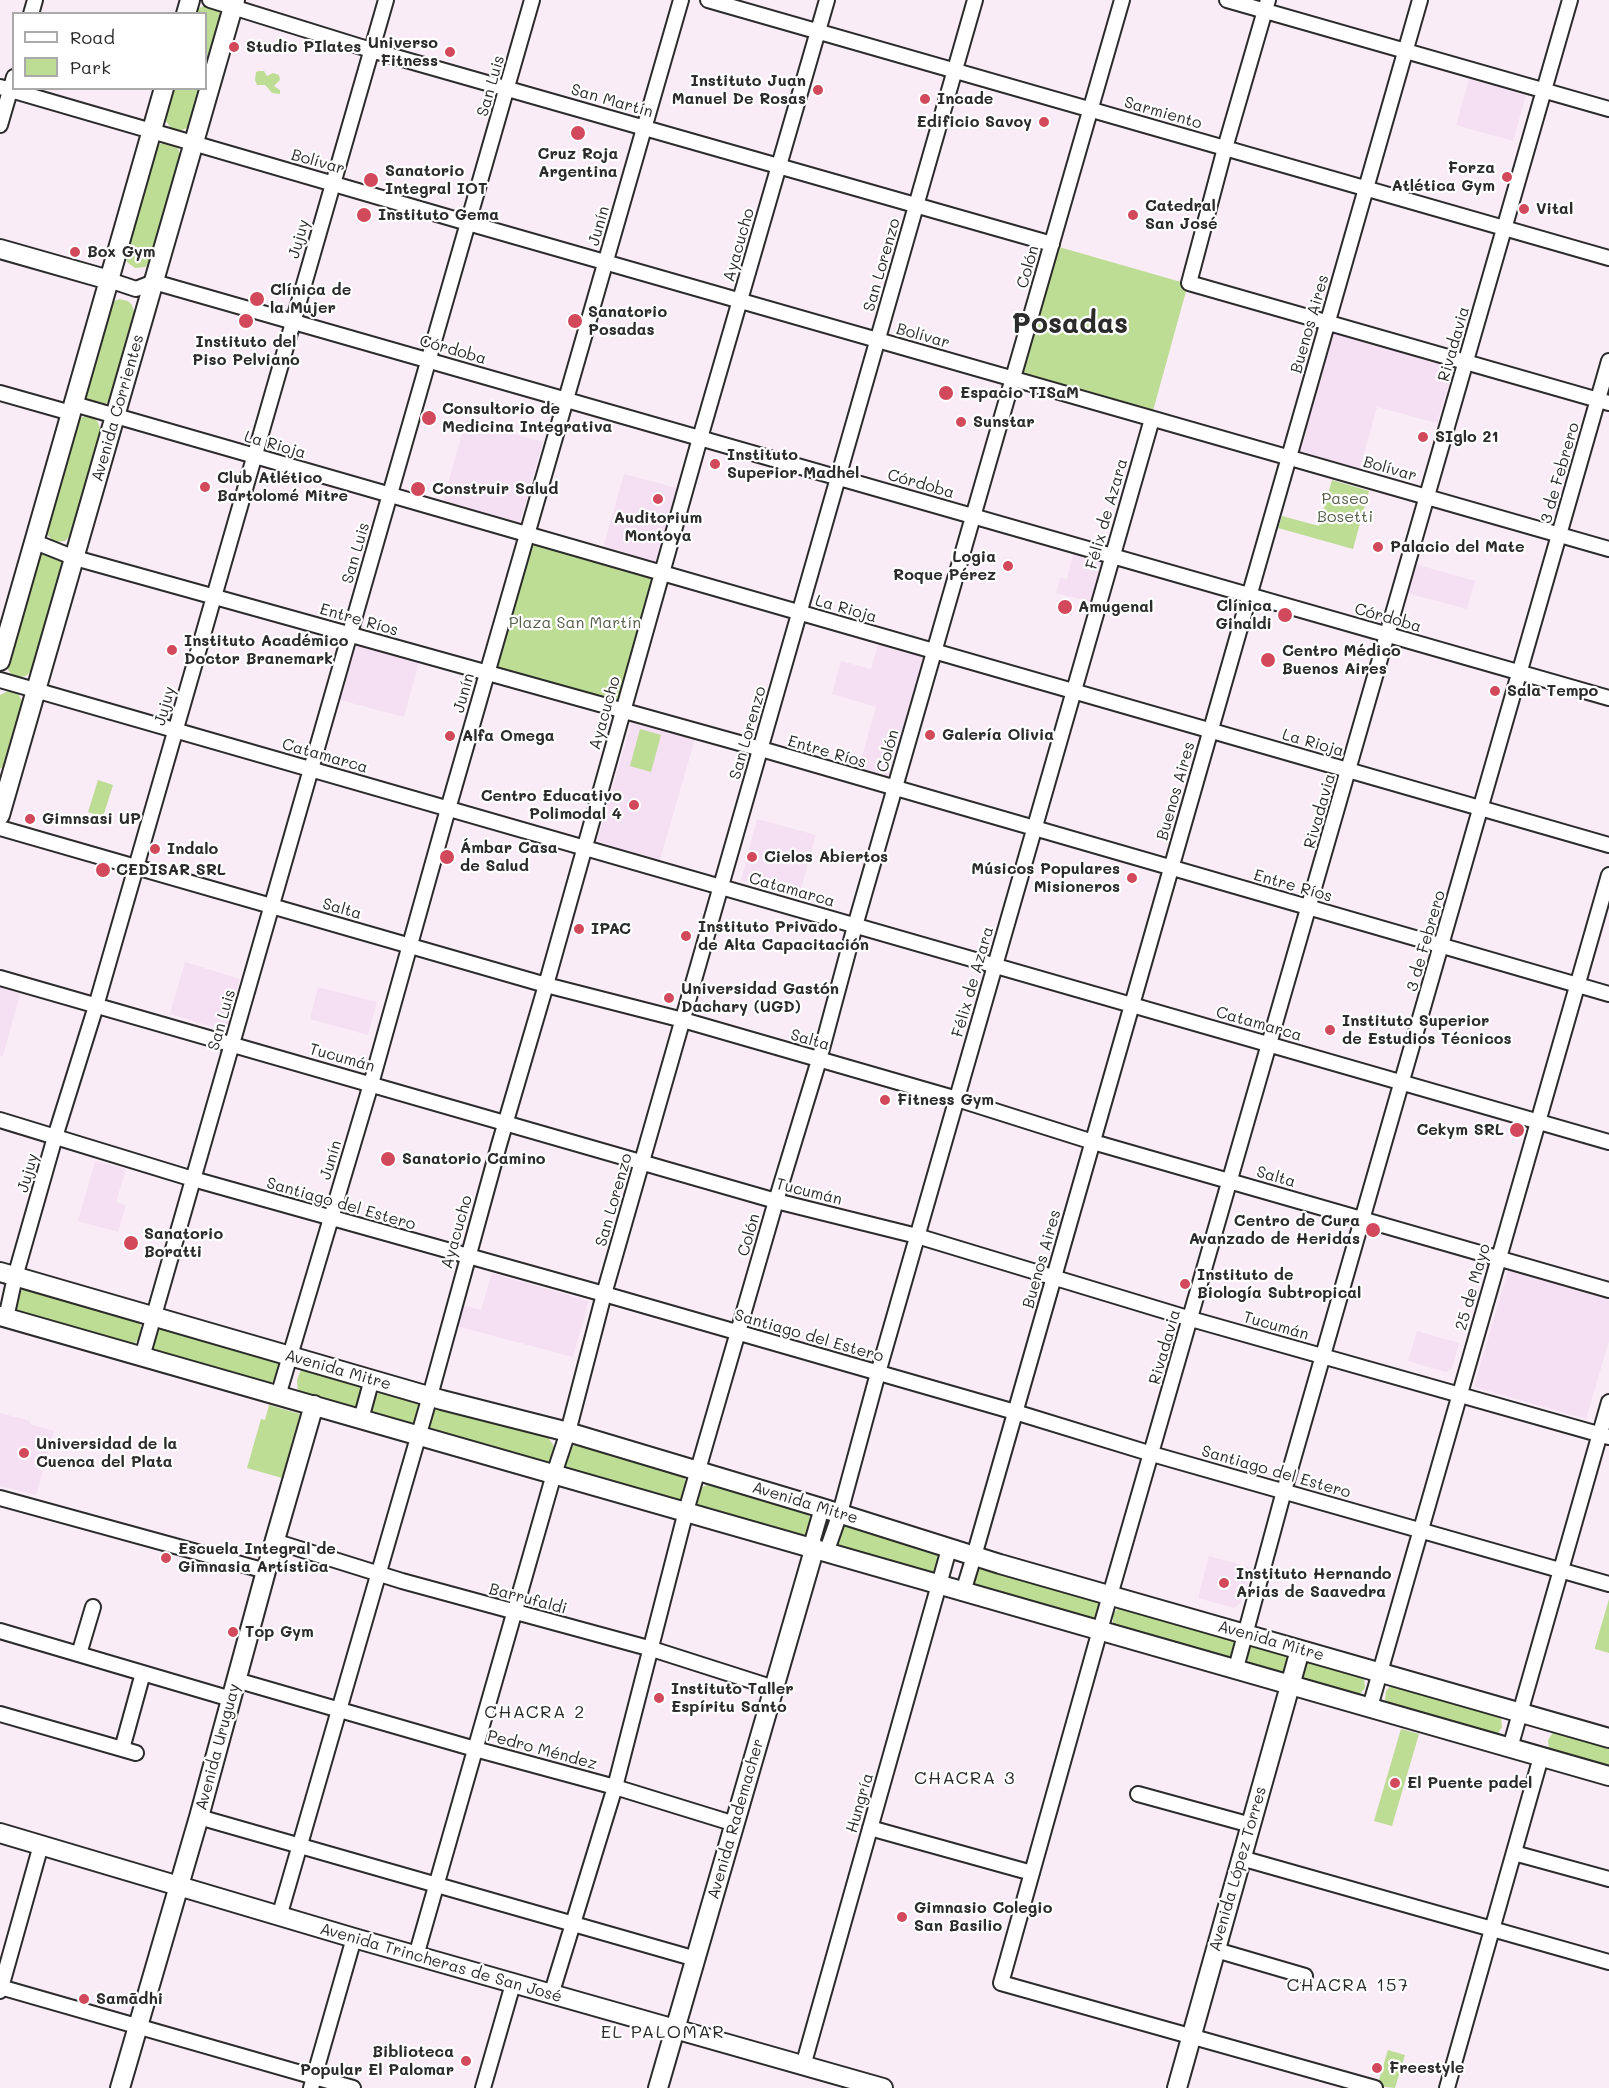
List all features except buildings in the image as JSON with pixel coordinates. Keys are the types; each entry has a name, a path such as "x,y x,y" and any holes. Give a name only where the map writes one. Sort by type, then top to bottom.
{"main road":[{"name":"Avenida Corrientes","path":"0,815 5,779 37,690 234,3"},
{"path":"0,661 163,90"},
{"path":"0,249 110,280"},
{"name":"Avenida Mitre","path":"8,1274 430,1396 568,1432 840,1513 949,1549 1609,1738"},
{"path":"3,1317 1609,1776"},
{"name":"Avenida Uruguay","path":"120,2088 199,1817 274,1541 314,1405"},
{"name":"Avenida Rademacher","path":"658,2088 774,1688 820,1552"},
{"name":"Avenida López Torres","path":"1177,2088 1300,1650"},
{"name":"Avenida Trincheras de San José","path":"0,1833 279,1917 883,2088"}],"street":[{"name":"San Martín","path":"210,0 234,3 371,50 1052,244"},
{"name":"Jujuy","path":"3,1317 8,1274 55,1137 96,1006 386,0"},
{"name":"San Luis","path":"142,1357 532,0"},
{"name":"Junín","path":"278,1396 371,1084 448,808 681,0"},
{"name":"Sarmiento","path":"708,0 1609,258"},
{"name":"Ayacucho","path":"279,1917 430,1396 467,1256 827,0"},
{"name":"San Lorenzo","path":"416,1956 568,1432 604,1294 975,0"},
{"name":"Colón","path":"551,1995 615,1786 686,1511 819,1060 894,789 1122,0"},
{"path":"1227,0 1267,5 1406,51 1609,109"},
{"name":"Buenos Aires","path":"963,1592 1420,0"},
{"name":"Rivadavia","path":"1191,2037 1001,1983 1100,1630 1570,0"},
{"path":"1267,5 1225,147 1189,283 1604,401"},
{"path":"0,125 8,85"},
{"name":"Bolívar","path":"24,90 152,131 333,184 1609,549"},
{"path":"110,280 136,288 154,282"},
{"name":"Córdoba","path":"154,282 1609,698"},
{"name":"3 de Febrero","path":"1236,1668 1284,1491 1559,535 1604,401 1609,361"},
{"name":"La Rioja","path":"0,393 116,416 1609,845"},
{"name":"Félix de Azara","path":"820,1552 840,1513 917,1236 1152,418"},
{"name":"Entre Ríos","path":"35,542 75,558 760,749 1609,994"},
{"name":"Catamarca","path":"0,680 1609,1142"},
{"name":"Salta","path":"0,828 546,985 683,1020 957,1099 1093,1142 1609,1290"},
{"name":"25 de Mayo","path":"1370,1707 1609,875"},
{"name":"Tucumán","path":"0,978 776,1201 917,1236 1191,1318 1604,1436"},
{"name":"Santiago del Estero","path":"0,1120 193,1179 604,1294 1609,1584"},
{"path":"361,1419 372,1379"},
{"path":"1510,1748 1561,1570 1604,1436 1609,1402"},
{"path":"0,1497 266,1571"},
{"path":"820,1552 813,1539 822,1508"},
{"name":"Barrufaldi","path":"274,1541 514,1613 652,1649 774,1688"},
{"name":"Hungría","path":"803,2066 949,1549"},
{"path":"79,1654 93,1607"},
{"path":"0,1631 231,1699"},
{"path":"122,1749 143,1673"},
{"name":"Pedro Méndez","path":"236,1680 475,1749 615,1786 735,1824"},
{"path":"0,1714 136,1753"},
{"path":"1447,2088 1541,1756"},
{"path":"1138,1794 1251,1825"},
{"path":"199,1817 696,1959"},
{"path":"870,1828 1032,1873"},
{"path":"41,1845 0,1988 138,2027 313,2082 353,2088"},
{"path":"1514,1853 1609,1879"},
{"path":"1241,1858 1609,1962"},
{"path":"313,2082 354,1938"},
{"path":"1216,1950 1305,1976"},
{"path":"483,2088 513,1984"},
{"path":"1191,2037 1375,2088"}],"shaded area":[{"path":"1469,79 1526,95 1513,141 1456,125"},
{"path":"1332,328 1455,363 1437,423 1377,407 1359,472 1298,453"},
{"path":"466,420 543,442 520,522 443,501"},
{"path":"624,474 677,488 654,566 602,552"},
{"path":"1074,551 1106,560 1094,603 1056,593 1060,578 1067,579"},
{"path":"1415,564 1475,581 1467,609 1407,593"},
{"path":"879,641 933,657 896,785 857,774 876,707 832,694 841,661 871,669"},
{"path":"356,643 419,662 404,717 340,700"},
{"path":"632,721 695,739 659,863 596,844"},
{"path":"757,819 816,835 799,896 741,880"},
{"path":"185,962 240,979 226,1031 170,1014"},
{"path":"0,981 22,987 3,1056 0,1056"},
{"path":"318,987 377,1002 368,1035 310,1019"},
{"path":"95,1161 126,1169 116,1202 126,1205 118,1232 78,1221"},
{"path":"1508,1270 1609,1300 1609,1341 1586,1419 1474,1387"},
{"path":"492,1273 589,1301 573,1357 456,1326 462,1305 481,1310"},
{"path":"1417,1331 1459,1343 1452,1368 1446,1372 1408,1361"},
{"name":"Universidad de la Cuenca del Plata","path":"0,1413 30,1421 30,1424 54,1431 36,1495 0,1486"},
{"name":"Instituto Hernando Arias de Saavedra","path":"1209,1556 1251,1568 1241,1603 1234,1608 1198,1598"}],"green space":[{"path":"206,5 215,7 219,11 221,20 207,72 207,12 195,12"},
{"path":"264,71 267,76 273,73 279,75 280,80 274,86 280,90 280,94 272,93 265,85 257,85 256,72"},
{"path":"172,90 202,90 189,127 180,131 171,128 165,120"},
{"path":"165,142 178,148 181,158 152,260 145,267 135,268 127,262 124,253 156,146"},
{"path":"1052,245 1188,284 1151,418 1013,379"},
{"path":"119,299 128,301 135,314 110,400 103,406 85,402 83,397 110,303"},
{"path":"85,416 94,418 98,422 101,432 72,534 65,541 54,542 45,532 76,420"},
{"name":"Paseo Bosetti","path":"1332,480 1369,491 1353,549 1278,528 1282,516 1319,526"},
{"name":"Plaza San Martín","path":"529,537 660,575 621,709 490,671"},
{"path":"47,551 60,557 62,567 33,669 26,676 17,677 12,675 6,667 38,555"},
{"path":"8,691 18,694 23,702 5,765 0,769 0,695"},
{"path":"640,729 661,735 651,772 630,766"},
{"path":"98,780 113,785 103,817 88,812"},
{"path":"24,1288 139,1320 141,1337 133,1345 19,1313 16,1308 16,1297"},
{"path":"162,1327 277,1360 278,1376 270,1384 156,1353 153,1347 153,1336"},
{"path":"305,1367 362,1385 364,1390 360,1406 355,1409 298,1393 297,1380"},
{"path":"384,1391 413,1399 417,1403 420,1408 415,1424 411,1428 373,1417 370,1412 373,1396"},
{"path":"269,1405 300,1414 282,1478 247,1468 261,1419 265,1420"},
{"path":"442,1407 547,1436 554,1446 553,1457 545,1465 431,1433 428,1428 431,1412"},
{"path":"577,1444 682,1475 688,1484 684,1500 680,1503 565,1472 563,1466 566,1450"},
{"path":"709,1484 806,1511 812,1521 808,1537 803,1540 702,1514 694,1505 698,1489"},
{"path":"845,1524 937,1551 938,1568 930,1576 836,1551 835,1532"},
{"path":"982,1566 1097,1598 1100,1609 1098,1615 1090,1623 973,1586 974,1575"},
{"path":"1609,1599 1609,1653 1595,1649 1595,1647"},
{"path":"1121,1605 1236,1637 1239,1648 1230,1662 1113,1625 1113,1614"},
{"path":"1256,1643 1284,1648 1291,1657 1286,1673 1282,1676 1251,1668 1247,1657 1251,1647"},
{"path":"1307,1659 1362,1673 1365,1688 1358,1696 1300,1679"},
{"path":"1392,1684 1498,1713 1502,1727 1497,1735 1387,1705 1386,1691"},
{"name":"El Puente padel","path":"1401,1729 1419,1734 1392,1826 1374,1821"},
{"path":"1554,1731 1609,1741 1609,1773 1549,1750 1548,1740"},
{"path":"1388,2050 1405,2055 1395,2088 1377,2086"}],"place":[{"name":"Studio PIlates","path":"234,47"},
{"name":"Universo Fitness","path":"450,52"},
{"name":"Instituto Juan Manuel De Rosas","path":"818,90"},
{"name":"Incade","path":"925,99"},
{"name":"Edificio Savoy","path":"1044,122"},
{"name":"Cruz Roja Argentina","path":"578,133"},
{"name":"Forza Atlética Gym","path":"1507,177"},
{"name":"Sanatorio Integral IOT","path":"371,180"},
{"name":"Vital","path":"1524,209"},
{"name":"Instituto Gema","path":"364,215"},
{"name":"Catedral San José","path":"1133,215"},
{"name":"Box Gym","path":"75,252"},
{"name":"Clínica de la Mujer","path":"257,299"},
{"name":"Instituto del Piso Pelviano","path":"246,321"},
{"name":"Sanatorio Posadas","path":"575,321"},
{"name":"Espacio TISaM","path":"946,393"},
{"name":"Consultorio de Medicina Integrativa","path":"429,418"},
{"name":"Sunstar","path":"961,422"},
{"name":"SIglo 21","path":"1423,437"},
{"name":"Instituto Superior Madhel","path":"715,464"},
{"name":"Club Atlético Bartolomé Mitre","path":"205,487"},
{"name":"Construir Salud","path":"418,489"},
{"name":"Auditorium Montoya","path":"658,499"},
{"name":"Palacio del Mate","path":"1378,547"},
{"name":"Logia Roque Pérez","path":"1008,566"},
{"name":"Amugenal","path":"1065,607"},
{"name":"Clínica Ginaldi","path":"1285,615"},
{"name":"Instituto Académico Doctor Branemark","path":"172,650"},
{"name":"Centro Médico Buenos Aires","path":"1268,660"},
{"name":"Sala Tempo","path":"1495,691"},
{"name":"Galería Olivia","path":"930,735"},
{"name":"Alfa Omega","path":"450,736"},
{"name":"Centro Educativo Polimodal 4","path":"634,805"},
{"name":"Gimnsasi UP","path":"30,819"},
{"name":"Indalo","path":"155,849"},
{"name":"Ámbar Casa de Salud","path":"447,857"},
{"name":"Cielos Abiertos","path":"752,857"},
{"name":"CEDISAR SRL","path":"103,870"},
{"name":"Músicos Populares Misioneros","path":"1132,878"},
{"name":"IPAC","path":"579,929"},
{"name":"Instituto Privado de Alta Capacitación","path":"686,936"},
{"name":"Universidad Gastón Dachary (UGD)","path":"669,998"},
{"name":"Instituto Superior de Estudios Técnicos","path":"1330,1030"},
{"name":"Fitness Gym","path":"885,1100"},
{"name":"Cekym SRL","path":"1517,1130"},
{"name":"Sanatorio Camino","path":"388,1159"},
{"name":"Centro de Cura Avanzado de Heridas","path":"1373,1230"},
{"name":"Sanatorio Boratti","path":"131,1243"},
{"name":"Instituto de Biología Subtropical","path":"1185,1284"},
{"name":"Universidad de la Cuenca del Plata","path":"24,1453"},
{"name":"Escuela Integral de Gimnasia Artística","path":"166,1558"},
{"name":"Instituto Hernando Arias de Saavedra","path":"1224,1583"},
{"name":"Top Gym","path":"233,1632"},
{"name":"Instituto Taller Espíritu Santo","path":"659,1698"},
{"name":"El Puente padel","path":"1395,1783"},
{"name":"Gimnasio Colegio San Basilio","path":"902,1917"},
{"name":"Samãdhi","path":"84,1999"},
{"name":"Biblioteca Popular El Palomar","path":"466,2061"},
{"name":"Freestyle","path":"1377,2068"}],"district":[{"name":"Posadas","path":"1070,324"},
{"name":"CHACRA 2","path":"535,1712"},
{"name":"CHACRA 3","path":"965,1778"},
{"name":"CHACRA 157","path":"1348,1985"},
{"name":"EL PALOMAR","path":"663,2032"}]}
